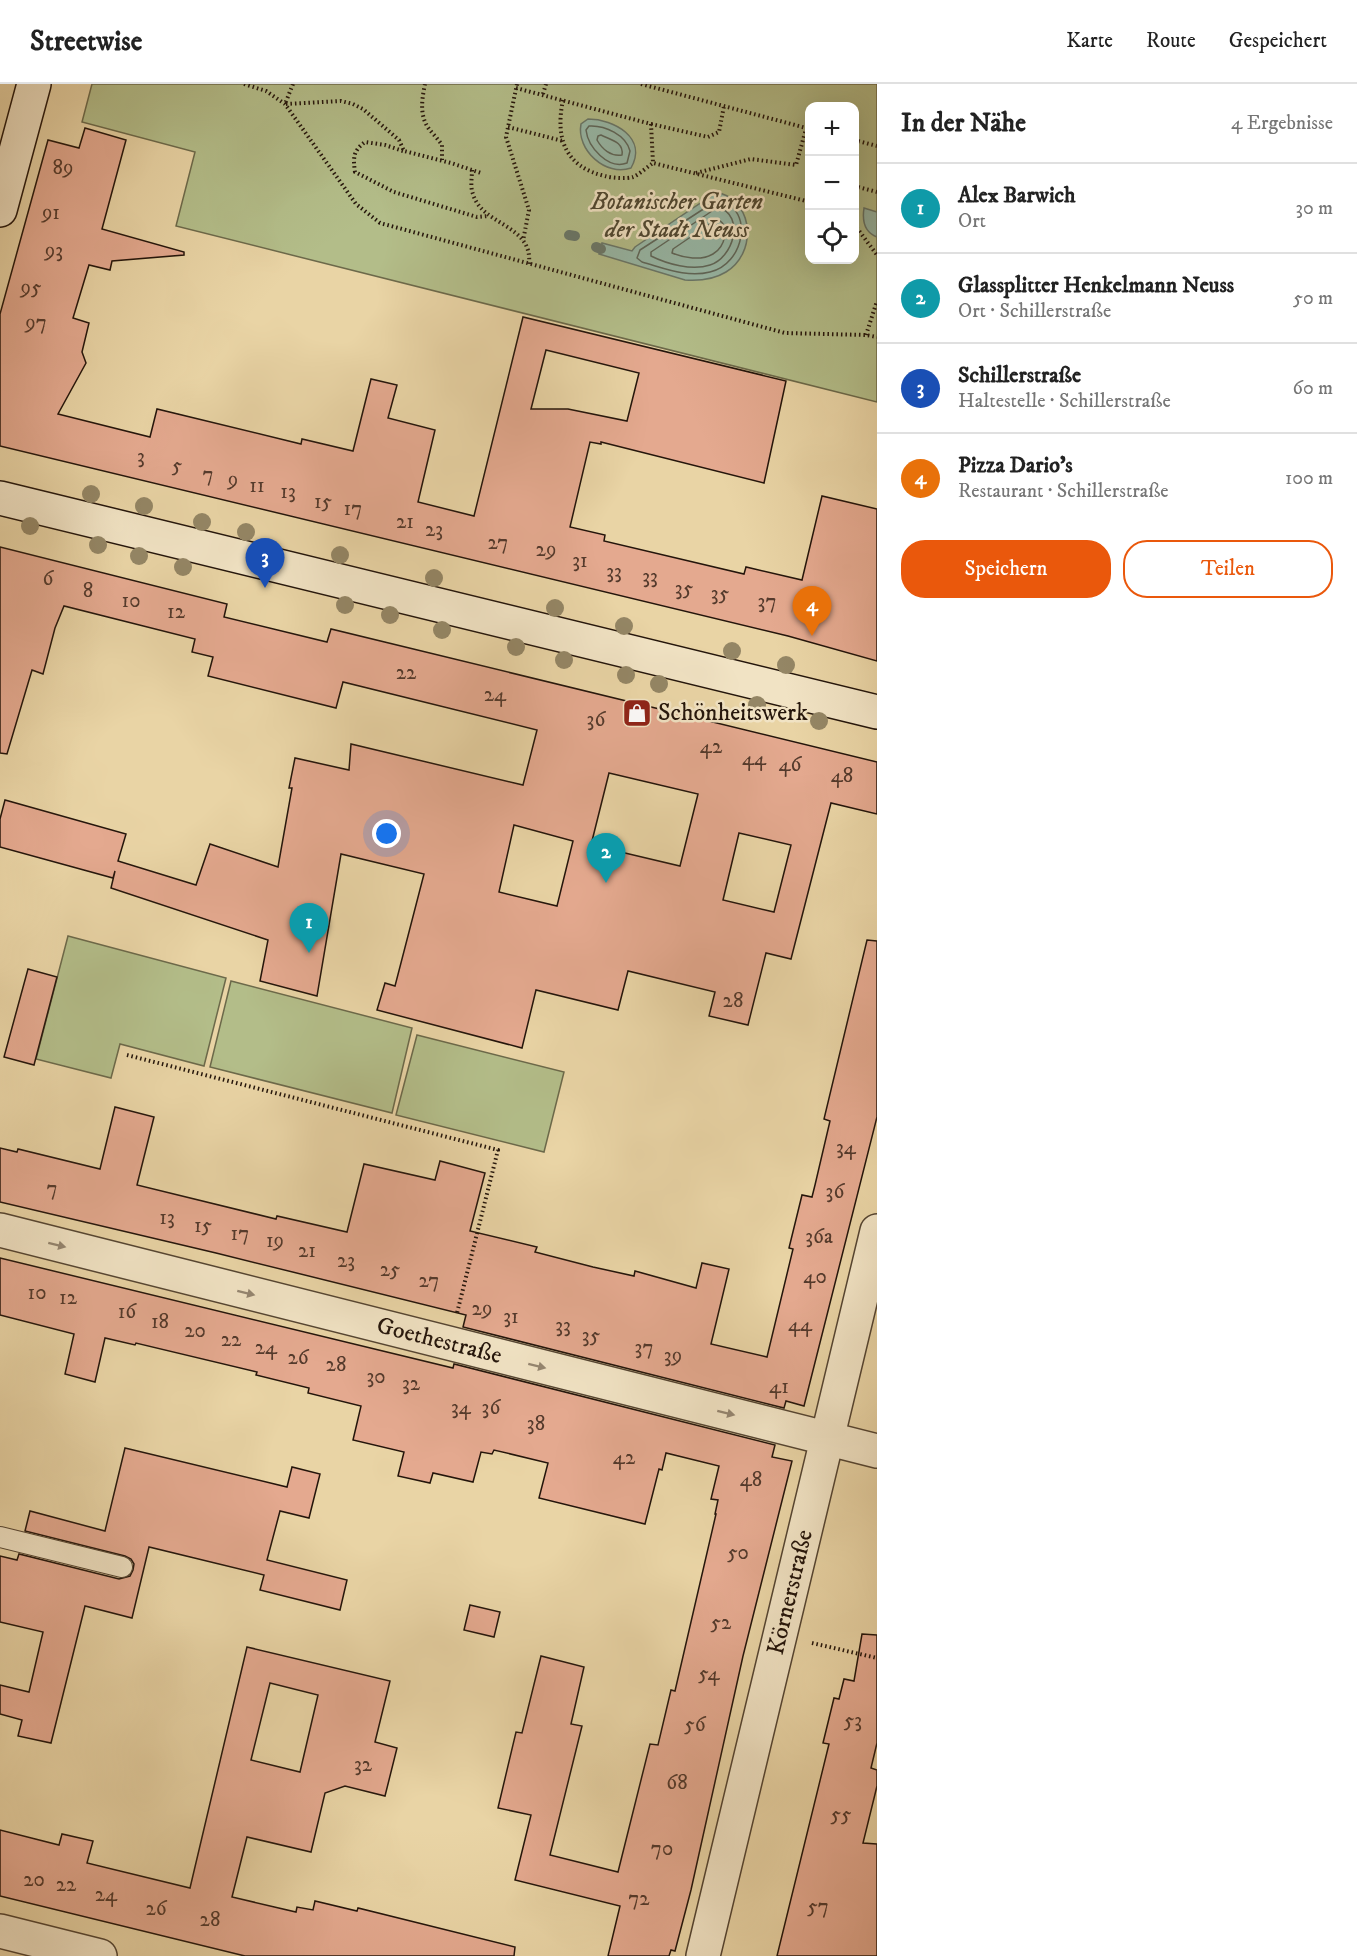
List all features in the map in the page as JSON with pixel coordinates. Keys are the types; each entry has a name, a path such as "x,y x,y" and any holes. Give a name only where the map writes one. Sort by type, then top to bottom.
{"street":[{"path":"0,210 34,84"},
{"path":"0,498 877,712"},
{"name":"Goethestraße","path":"0,1230 877,1451"},
{"name":"Körnerstraße","path":"703,1956 877,1231"},
{"path":"0,1931 100,1956"}],"lane":[{"path":"0,1537 122,1567"}],"path":[{"path":"244,84 266,90 285,104 356,204 380,223 784,333 866,334 877,338"},
{"path":"285,104 293,84"},
{"path":"425,84 422,103 424,117 427,126 442,145 442,160"},
{"path":"543,94 546,84"},
{"path":"641,84 658,86 805,128"},
{"path":"523,241 529,210 506,137 517,86 708,138 719,132 724,106"},
{"path":"563,100 560,115 565,150 585,170 608,177 633,177 653,163 805,201"},
{"path":"285,104 341,101 353,104 363,109 399,140 404,151"},
{"path":"651,124 653,163"},
{"path":"508,127 563,141"},
{"path":"695,173 751,159 796,165 805,138"},
{"path":"859,141 877,146"},
{"path":"481,173 386,145 364,142 357,147 353,156 355,172 394,192 477,217 489,216"},
{"path":"472,170 472,193 478,206 489,216 510,228 523,241 530,253 529,264"},
{"path":"859,187 877,192"},
{"path":"859,230 877,255"},
{"path":"866,334 877,301"},
{"path":"127,1055 498,1150 449,1344"},
{"path":"779,1635 877,1658"}],"green space":[{"name":"Botanischer Garten der Stadt Neuss","path":"92,84 877,84 877,402 176,226 195,152 82,122"},
{"path":"68,936 226,978 204,1066 120,1044 111,1078 36,1059"},
{"path":"231,981 412,1028 392,1113 210,1067"},
{"path":"417,1035 564,1072 544,1152 396,1115"}],"water":[{"path":"588,119 608,122 626,132 635,148 631,168 612,169 603,165 588,152 583,143 581,124"},
{"path":"720,193 732,199 740,207 747,230 747,242 743,254 736,264 721,275 706,279 685,280 599,254 602,243 632,251 714,194"},
{"path":"864,208 877,212 877,237 865,226"}],"building":[{"path":"85,128 126,140 102,229 184,252 184,255 112,261 110,270 89,265 73,318 89,323 82,352 86,363 58,414 150,437 157,409 301,444 302,439 353,451 371,379 397,385 388,418 435,430 418,502 474,516 523,317 786,381 764,483 601,442 601,444 590,442 570,527 605,535 604,541 744,574 746,567 802,580 822,496 877,509 877,661 788,636 0,446 0,314 48,140 79,148","holes":["546,350 639,373 627,421 568,409 531,409"]},
{"path":"0,547 227,604 224,617 327,642 331,629 877,762 877,814 831,803 791,959 766,953 748,1025 709,1016 715,992 628,971 618,1010 536,990 522,1048 377,1010 385,983 395,986 424,874 341,854 317,996 260,981 268,940 111,888 115,871 113,878 0,847 0,819 5,800 126,834 118,861 196,885 210,844 278,867 295,758 349,770 351,744 523,785 537,730 343,682 336,708 208,676 213,657 192,652 195,639 64,606 55,628 43,674 32,670 7,754 0,753","holes":["609,773 698,794 680,866 591,845","514,825 573,841 557,906 499,892","739,833 791,845 774,912 723,900"]},
{"path":"867,940 877,941 877,1117 804,1406 786,1401 784,1408 463,1327 466,1315 0,1202 0,1148 17,1152 18,1149 100,1169 115,1107 154,1117 137,1185 276,1219 277,1216 347,1232 364,1164 435,1180 440,1161 485,1173 470,1231 537,1247 535,1252 593,1267 634,1276 635,1271 696,1288 702,1263 729,1269 711,1344 767,1357 793,1249 789,1248 802,1195 812,1197 815,1185 830,1121 824,1119"},
{"path":"28,969 57,977 34,1065 4,1057"},
{"path":"0,1258 453,1368 454,1364 775,1445 772,1457 792,1461 743,1656 691,1890 675,1951 671,1950 669,1956 608,1956 620,1906 515,1880 531,1815 498,1808 516,1732 522,1733 541,1656 584,1667 571,1724 582,1726 550,1855 618,1872 650,1744 658,1745 671,1690 675,1691 716,1514 718,1500 711,1499 719,1466 666,1453 662,1470 659,1469 645,1524 539,1498 548,1463 494,1450 492,1454 481,1452 473,1482 433,1473 430,1483 398,1476 404,1452 353,1440 361,1406 308,1393 309,1388 256,1375 257,1372 136,1343 135,1345 105,1338 95,1382 65,1374 74,1334 0,1315"},
{"path":"125,1448 287,1487 292,1467 320,1474 309,1518 280,1511 267,1560 347,1580 340,1610 260,1590 264,1575 149,1547 132,1618 85,1606 51,1743 18,1736 22,1720 0,1714 0,1685 29,1692 43,1632 0,1622 0,1556 17,1560 19,1554 119,1579 130,1576 134,1564 125,1556 25,1531 30,1511 105,1531"},
{"path":"470,1605 500,1612 494,1637 464,1630"},
{"path":"862,1634 877,1635 877,1743 871,1768 877,1770 877,1786 863,1843 877,1844 877,1956 777,1956 829,1744 823,1743 834,1698 839,1699 844,1679 854,1681"},
{"path":"247,1647 390,1681 375,1742 397,1748 385,1796 345,1786 325,1793 311,1852 247,1837 232,1897 296,1912 297,1907 313,1910 315,1901 357,1911 358,1908 515,1947 514,1956 245,1956 0,1896 0,1830 59,1845 62,1834 93,1841 87,1863 190,1888","holes":["270,1683 318,1695 300,1772 251,1760"]}],"waterway":[{"path":"569,235 575,236"},
{"path":"596,247 601,249"}],"place":[{"name":"Schillerstraße","path":"265,588"},
{"name":"Pizza Dario's","path":"812,636"},
{"name":"Schönheitswerk","path":"637,713"},
{"name":"Glassplitter Henkelmann Neuss","path":"606,883"},
{"name":"Alex Barwich","path":"309,953"}]}
